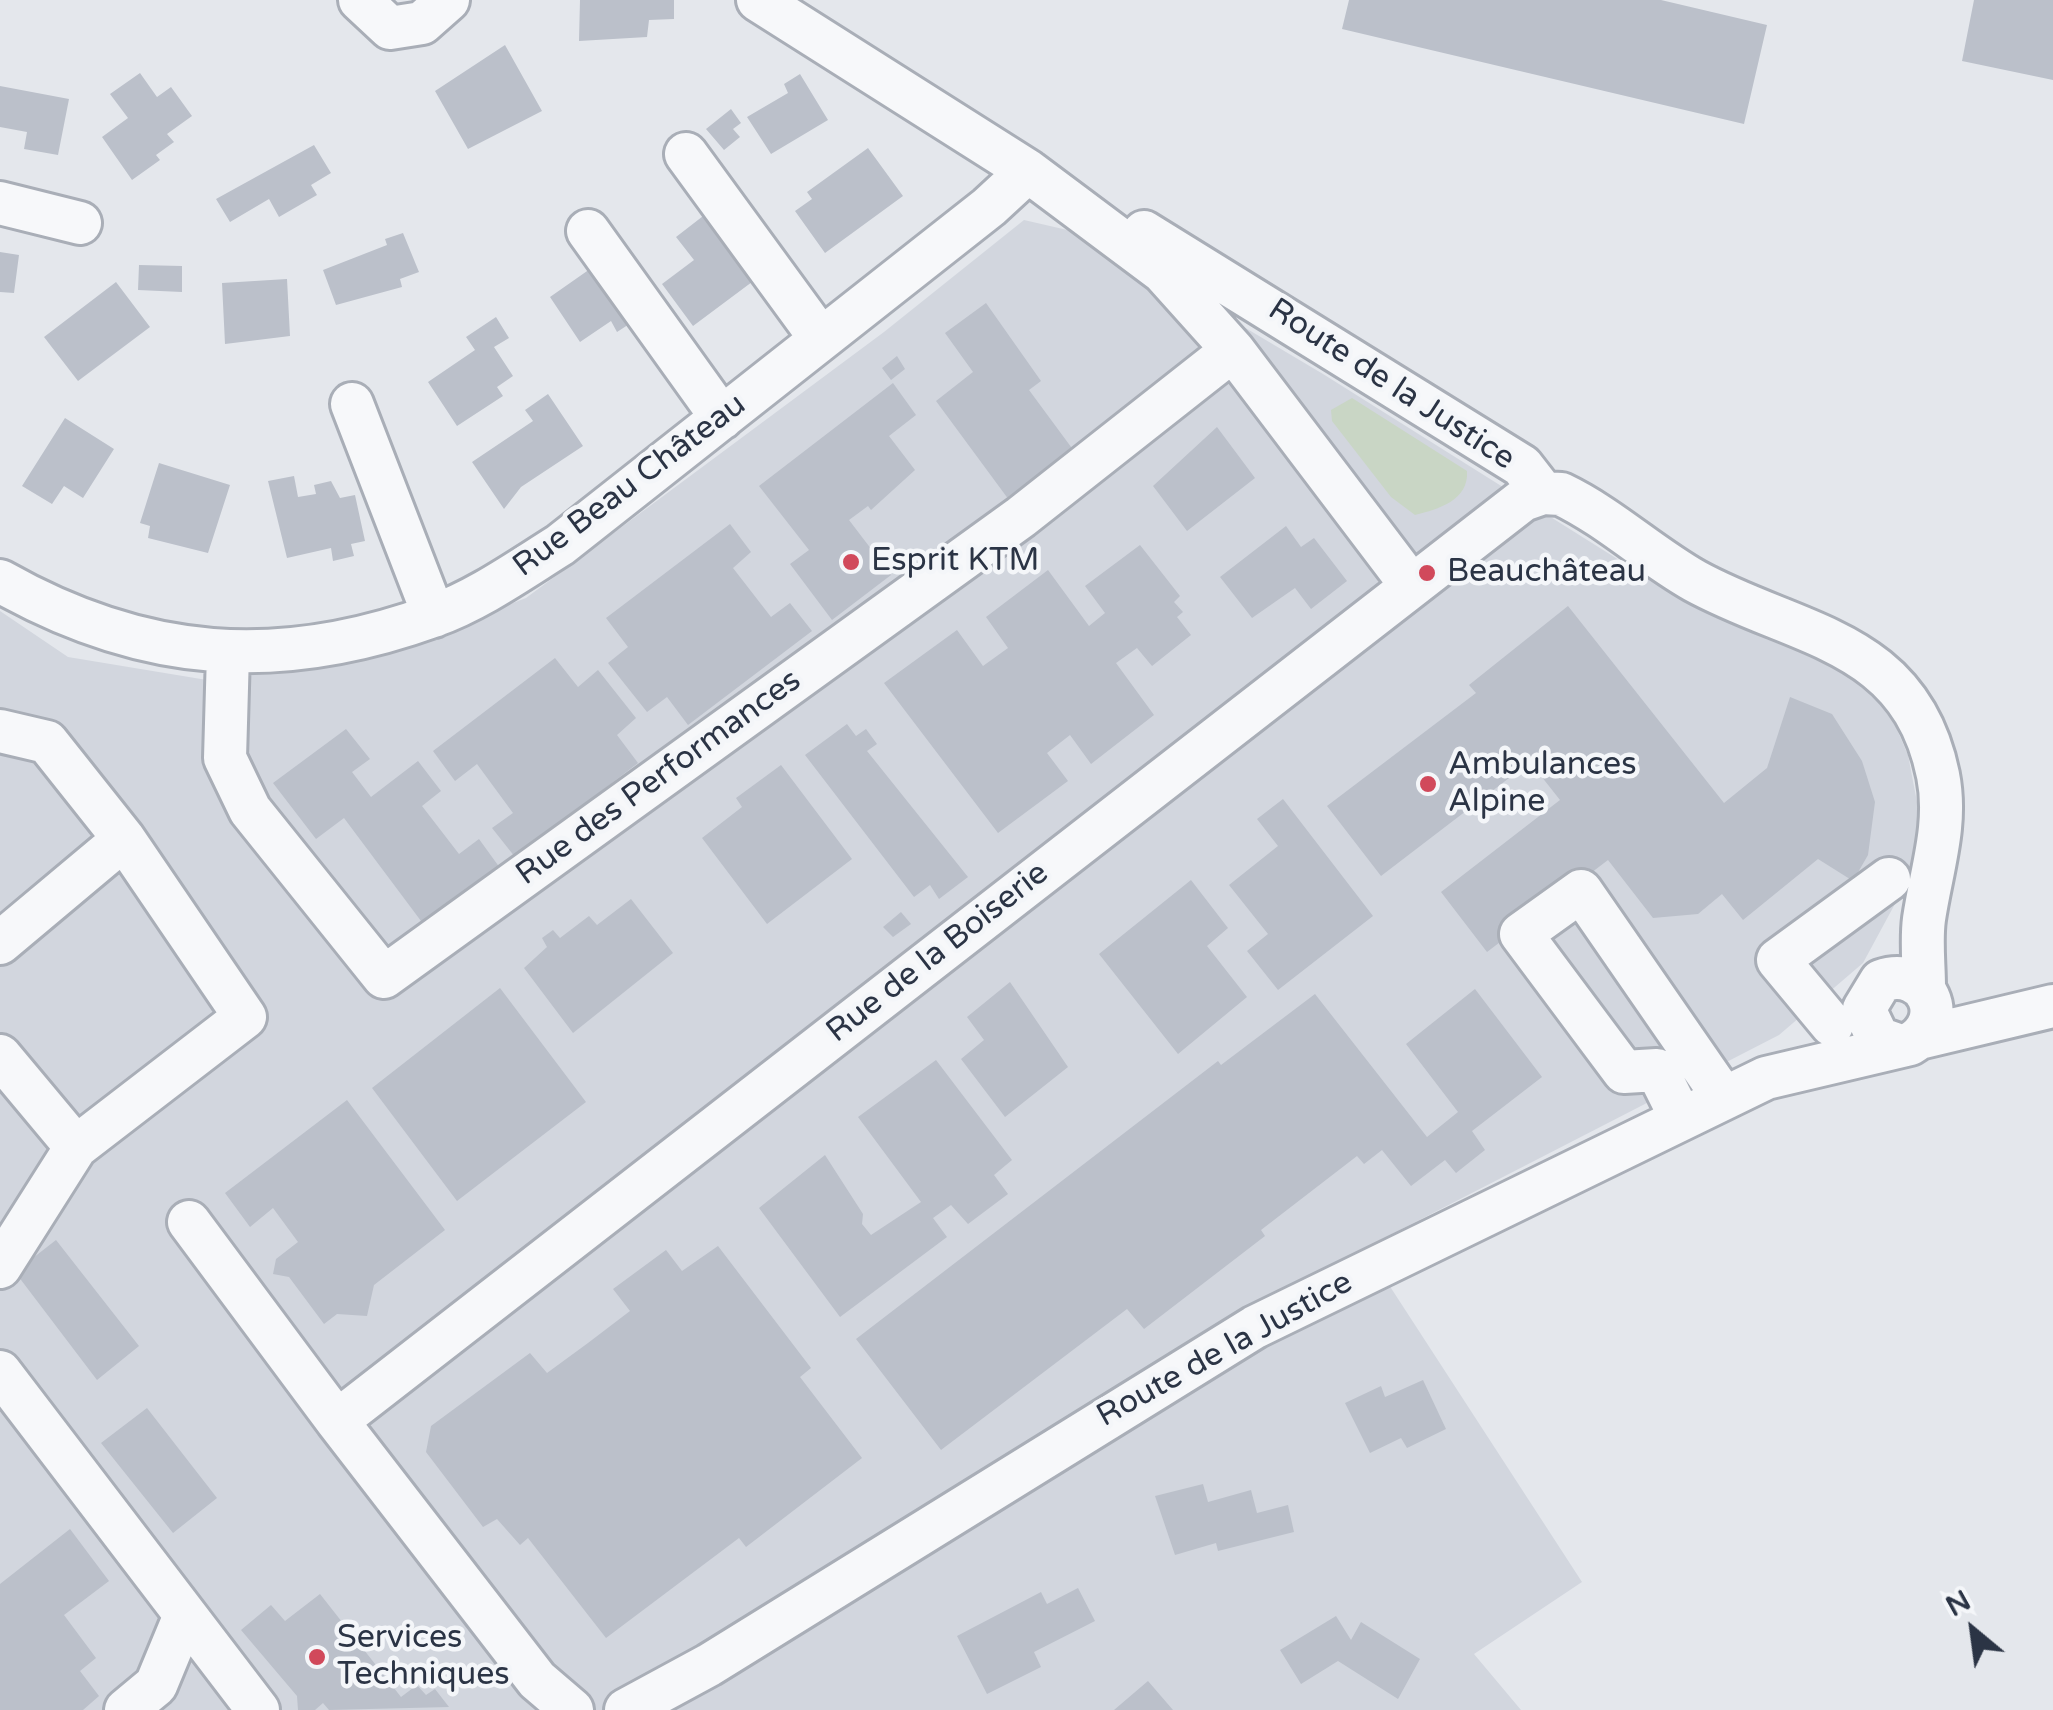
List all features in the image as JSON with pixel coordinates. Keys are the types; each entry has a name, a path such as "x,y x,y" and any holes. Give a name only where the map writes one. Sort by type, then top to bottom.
{"street":[{"path":"360,0 390,28 422,23 448,0"},
{"name":"Route de la Justice","path":"758,0 1028,171 1178,250 1306,329 1522,466 1543,492 1561,494 1583,504 1673,569 1835,640 1891,678 1912,707 1939,778 1938,858 1903,990 1832,1025 1766,1078"},
{"path":"686,154 822,339"},
{"name":"Route de la Justice","path":"1028,171 1162,272 1242,362 1411,585"},
{"name":"Rue Beau Château","path":"0,581 50,609 116,635 228,654 299,650 434,616 497,585 560,545 989,207 1028,171"},
{"path":"0,202 80,223"},
{"path":"588,232 722,418"},
{"name":"Rue des Performances","path":"228,654 225,758 250,810 384,977 1021,517 1242,362 1306,329"},
{"path":"352,404 434,616"},
{"name":"Rue de la Boiserie","path":"338,1421 1411,585 1523,500 1543,492"},
{"path":"0,731 46,742 124,839 245,1017 76,1148 0,1267"},
{"path":"0,943 124,839"},
{"path":"1832,1025 1778,960 1889,879"},
{"path":"1624,1072 1521,934 1580,891 1724,1098"},
{"path":"1903,990 1932,1020 1909,1042 1888,1044 1870,1030 1864,1009 1903,990"},
{"name":"Route de la Justice","path":"1903,990 1973,1018 2001,1019"},
{"name":"Route de la Justice","path":"626,1710 709,1665 1255,1327 1766,1078 2053,1006"},
{"path":"1624,1072 1678,1030"},
{"path":"0,1056 76,1148"},
{"path":"1624,1072 1657,1070 1682,1118"},
{"path":"189,1222 540,1695 572,1710"},
{"path":"0,1372 258,1710"},
{"path":"153,1702 185,1615"},
{"name":"Route de la Justice","path":"659,1710 709,1665"}],"shaded area":[{"path":"1024,220 1089,235 1323,374 1627,565 1850,674 1886,704 1908,755 1921,823 1909,878 1863,963 1779,1035 1365,1248 1582,1582 1474,1654 1521,1710 0,1710 0,611 68,657 213,681 392,649 526,598 884,332"}],"green space":[{"path":"1352,398 1467,471 1458,496 1443,506 1415,515 1391,497 1332,421 1331,410"}],"building":[{"path":"580,0 674,0 674,19 649,20 647,37 579,41"},
{"path":"1349,0 1661,0 1767,25 1744,124 1342,29"},
{"path":"1974,0 2053,0 2053,80 1962,61"},
{"path":"505,45 542,111 468,149 435,91"},
{"path":"140,73 157,97 171,87 192,116 167,134 174,142 156,155 160,160 132,180 102,137 128,118 110,94"},
{"path":"800,74 828,120 771,154 747,117 788,93 784,84"},
{"path":"0,86 69,99 58,155 24,149 27,132 0,127"},
{"path":"731,109 741,123 733,129 740,137 724,150 706,129"},
{"path":"314,145 331,173 311,185 317,195 279,217 269,199 230,222 216,199"},
{"path":"868,148 903,196 825,253 795,211 812,199 807,192"},
{"path":"707,213 756,279 693,326 662,284 694,260 676,237"},
{"path":"403,233 419,272 400,279 402,287 336,305 323,270 387,245 385,239"},
{"path":"0,252 19,255 14,293 0,292"},
{"path":"139,265 182,266 182,292 138,290"},
{"path":"590,269 604,291 613,285 637,319 617,332 611,321 580,342 550,297"},
{"path":"287,279 290,336 225,344 222,283"},
{"path":"116,282 150,327 78,381 44,337"},
{"path":"986,303 1041,381 1029,390 1074,451 1009,500 936,401 973,372 945,333"},
{"path":"496,317 509,338 494,347 513,376 497,387 503,396 457,426 428,382 475,350 466,337"},
{"path":"897,356 905,369 891,380 882,368"},
{"path":"893,383 916,415 889,436 915,470 871,510 868,506 849,520 891,575 832,620 790,564 809,550 759,486"},
{"path":"548,394 583,446 521,487 504,509 472,462 533,421 525,410"},
{"path":"65,418 114,449 83,498 64,486 52,504 22,486"},
{"path":"1217,427 1255,478 1187,531 1153,486"},
{"path":"159,463 230,485 208,553 148,538 150,526 140,523"},
{"path":"294,476 298,497 316,494 314,485 331,481 340,498 355,495 365,541 351,544 354,556 333,561 331,548 287,558 268,481"},
{"path":"730,524 751,552 733,568 771,617 790,603 812,631 688,725 667,697 647,712 608,663 628,647 606,618"},
{"path":"1286,526 1301,547 1314,538 1347,581 1311,609 1295,588 1252,618 1220,577"},
{"path":"1140,545 1180,596 1174,602 1183,612 1177,617 1191,635 1152,666 1137,648 1116,663 1154,715 1091,764 1070,735 1047,753 1068,781 998,833 884,683 957,630 983,666 1008,648 986,617 1048,570 1089,626 1105,613 1085,586"},
{"path":"1568,606 1724,803 1767,768 1790,697 1832,714 1862,761 1875,802 1868,855 1853,881 1818,859 1743,920 1722,894 1698,914 1653,918 1608,860 1487,952 1441,892 1560,800 1530,762 1381,876 1327,806 1476,693 1469,685"},
{"path":"555,658 578,687 598,670 636,718 617,735 638,763 515,857 492,828 513,813 477,764 455,781 433,751"},
{"path":"847,724 856,736 866,729 877,744 867,751 968,877 939,899 930,885 914,897 805,755"},
{"path":"346,729 370,759 352,772 371,797 418,761 441,791 422,806 459,854 479,839 500,868 424,925 344,818 316,839 273,783"},
{"path":"781,765 852,859 767,924 702,838 742,807 736,798"},
{"path":"1283,799 1373,916 1278,990 1247,951 1268,934 1229,885 1278,846 1257,819"},
{"path":"1191,880 1228,928 1207,946 1247,997 1178,1054 1099,954"},
{"path":"631,899 673,953 573,1033 524,968 547,947 542,938 553,930 560,938 589,916 597,925"},
{"path":"901,912 911,924 893,937 883,927"},
{"path":"1010,982 1068,1067 1005,1117 961,1059 984,1040 967,1017"},
{"path":"500,988 586,1102 457,1201 372,1088"},
{"path":"1475,989 1542,1077 1472,1131 1485,1150 1456,1173 1445,1160 1411,1186 1382,1150 1364,1164 1357,1156 1261,1230 1265,1236 1144,1329 1127,1309 941,1450 856,1339 1218,1061 1221,1065 1315,994 1427,1137 1458,1112 1406,1044"},
{"path":"936,1060 1012,1160 994,1175 1008,1194 968,1224 951,1205 933,1218 947,1237 840,1317 759,1208 825,1155 863,1214 862,1224 871,1235 921,1202 858,1117"},
{"path":"347,1100 445,1230 374,1285 367,1316 337,1314 324,1324 289,1277 273,1274 276,1259 298,1242 273,1208 250,1227 225,1193"},
{"path":"56,1240 139,1346 97,1380 15,1272"},
{"path":"718,1246 811,1368 800,1377 862,1458 746,1547 739,1538 606,1638 528,1538 520,1545 497,1519 483,1527 426,1452 431,1426 530,1353 547,1373 588,1343 630,1311 613,1289 666,1250 682,1271"},
{"path":"1423,1380 1446,1429 1407,1448 1401,1438 1370,1453 1345,1403 1381,1386 1385,1397"},
{"path":"147,1408 217,1498 173,1533 101,1443"},
{"path":"1203,1484 1208,1502 1251,1490 1257,1513 1288,1505 1294,1532 1218,1551 1216,1543 1175,1555 1155,1496"},
{"path":"70,1529 109,1581 64,1615 96,1658 80,1671 99,1696 83,1710 0,1710 0,1584"},
{"path":"1078,1588 1095,1621 1034,1652 1041,1667 987,1694 957,1636 1041,1592 1047,1604"},
{"name":"Services Techniques","path":"320,1594 401,1697 417,1685 426,1695 435,1689 449,1707 329,1710 323,1703 315,1710 298,1710 297,1696 241,1630 271,1605 285,1621"},
{"path":"1336,1616 1351,1640 1361,1622 1420,1659 1398,1699 1338,1661 1301,1684 1280,1650"},
{"path":"1148,1681 1173,1710 1114,1710"}],"place":[{"name":"Esprit KTM","path":"851,562"},
{"name":"Beauchâteau","path":"1427,573"},
{"name":"Ambulances Alpine","path":"1428,784"},
{"name":"Services Techniques","path":"317,1657"}]}
